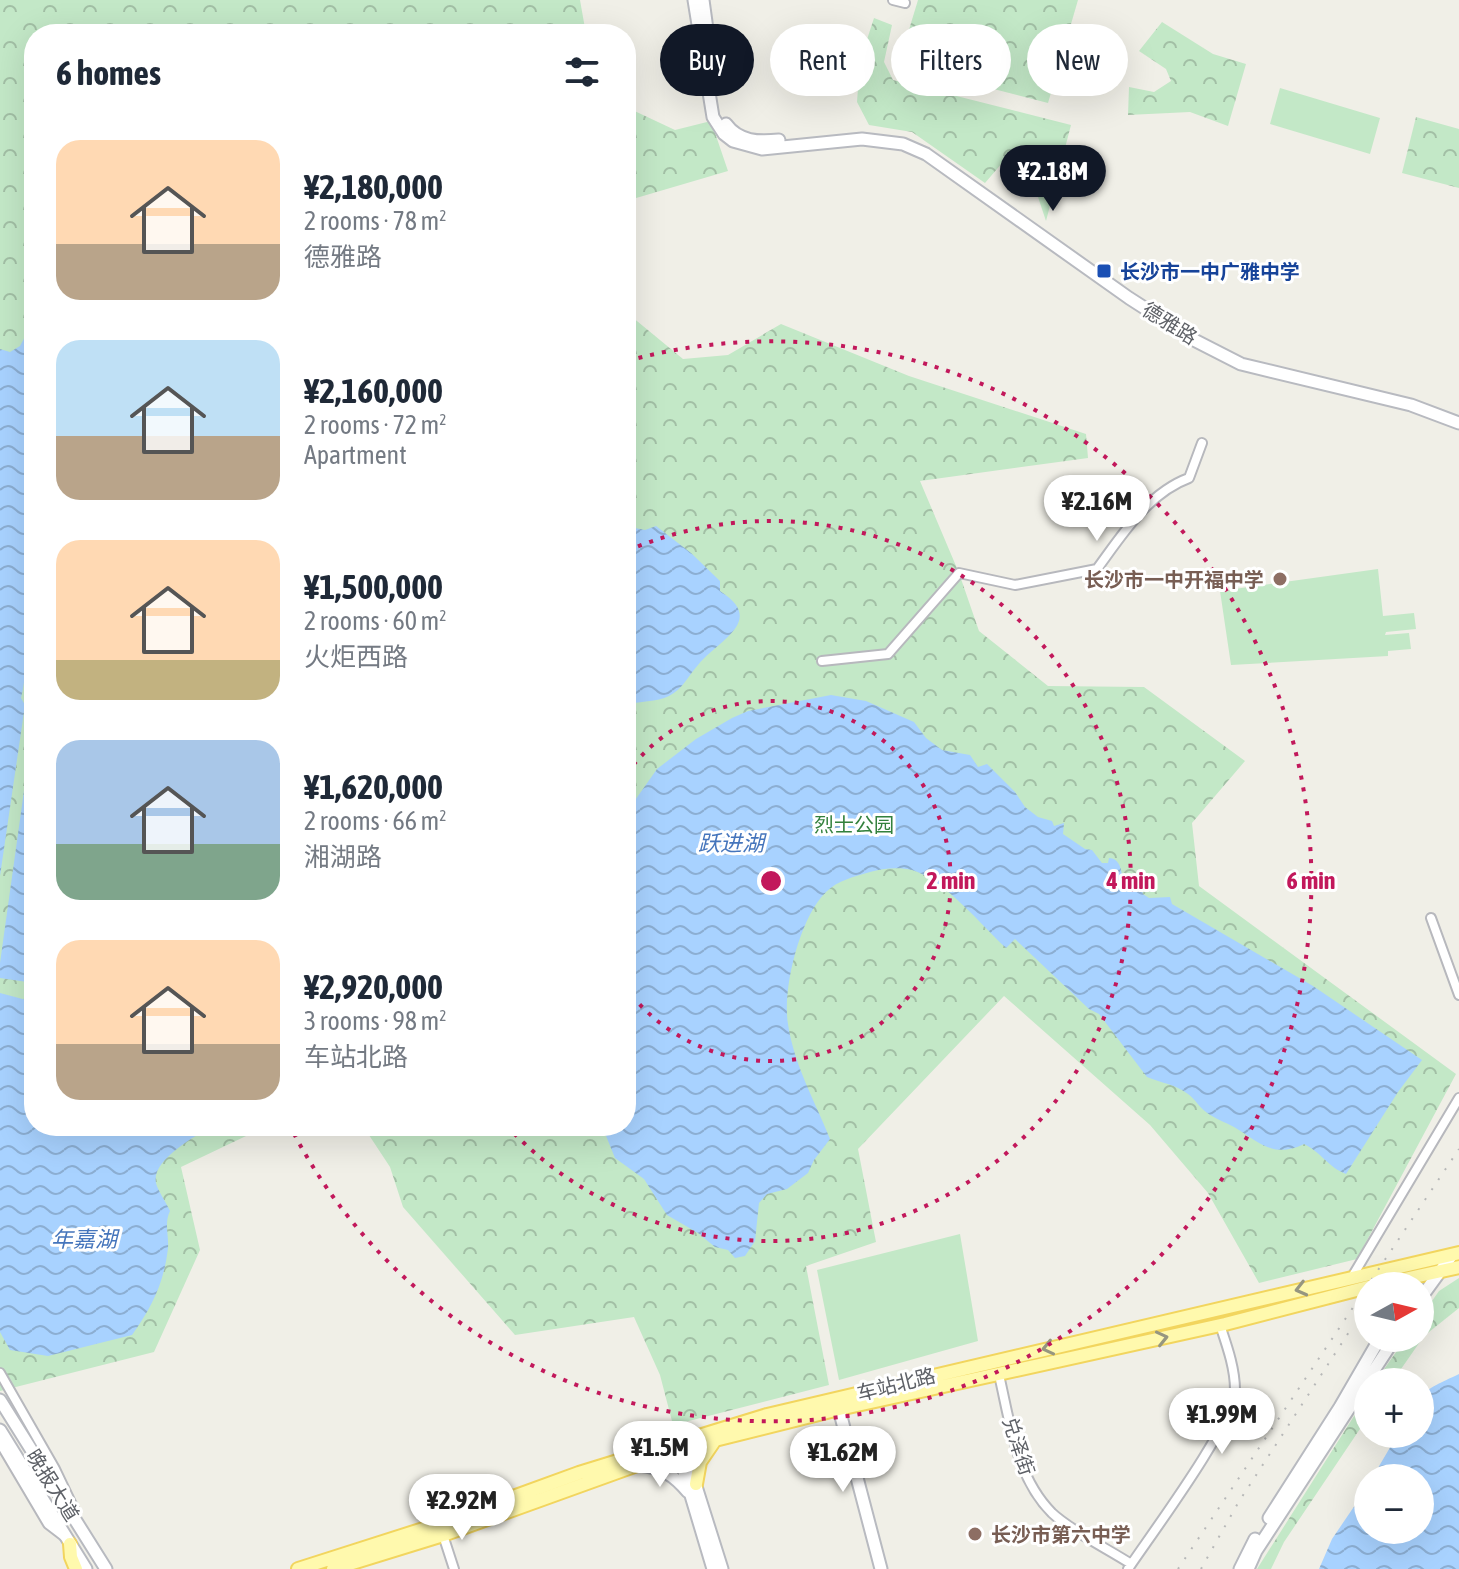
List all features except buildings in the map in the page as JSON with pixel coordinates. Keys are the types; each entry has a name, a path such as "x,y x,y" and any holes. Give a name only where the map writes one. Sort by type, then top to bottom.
{"main road":[{"name":"车站北路","path":"298,1569 441,1530 579,1473 680,1446 798,1408 1352,1277 1427,1260 1457,1258"},
{"name":"车站北路","path":"1434,1273 1457,1258"},
{"name":"车站北路","path":"333,1569 638,1465 680,1446 1220,1325 1354,1291"},
{"path":"694,1490 700,1462 715,1440"},
{"path":"69,1542 76,1569"}],"street":[{"name":"德雅路","path":"694,0 713,117 724,134 733,141 757,149 862,139 912,147 1041,233 1129,298 1196,341 1241,364 1411,405 1459,421"},
{"name":"德雅路","path":"703,0 720,115 730,130 743,138 758,142 861,132 913,140 1057,237 1131,293 1243,361 1411,401 1459,421"},
{"path":"893,0 905,3"},
{"path":"822,661 888,654 959,573 1015,585 1097,569 1137,515 1178,482 1189,478 1202,443"},
{"path":"1431,918 1458,988"},
{"path":"1352,1277 1459,1098"},
{"path":"1418,1272 1427,1260"},
{"path":"1434,1277 1437,1272"},
{"path":"1130,1567 1225,1423 1236,1393 1231,1357 1220,1325"},
{"path":"1240,1569 1248,1550 1372,1352"},
{"path":"1248,1569 1256,1551 1386,1352"},
{"path":"0,1373 55,1469 96,1554"},
{"name":"兑泽街","path":"999,1375 1018,1454 1034,1492 1054,1515 1130,1567"},
{"name":"晚报大道","path":"0,1400 106,1569"},
{"path":"839,1409 881,1569"},
{"name":"晚报大道","path":"0,1430 86,1569"},
{"path":"0,1443 48,1524 69,1542"},
{"path":"680,1446 722,1569"},
{"path":"638,1465 658,1466 694,1490 713,1569"},
{"path":"441,1530 454,1569"}],"green space":[{"path":"0,0 580,0 584,24 24,24 24,1136 246,1136 181,1167 200,1250 154,1352 0,1391"},
{"path":"918,0 1078,0 1071,24 1027,24 1027,96 1050,96 1048,103 1011,93 1011,24 911,24"},
{"path":"874,18 891,25 884,62 891,76 891,96 956,96 1071,125 1046,221 1033,182 1003,162 985,183 912,132 869,125 857,102 857,96 875,96 875,24 872,24"},
{"path":"1162,22 1213,54 1246,64 1228,126 1190,112 1128,115 1129,87 1154,92 1171,81 1166,69 1139,51"},
{"path":"1280,88 1380,118 1370,154 1270,124"},
{"path":"636,112 675,130 711,121 728,171 636,198"},
{"path":"1416,117 1459,129 1459,188 1402,173"},
{"name":"烈士公园","path":"636,320 683,359 728,355 781,324 909,376 1086,434 1088,458 920,481 959,573 979,631 1048,686 1144,687 1245,761 1192,823 1199,886 1456,1074 1357,1259 1259,1283 1208,1193 1150,1125 1004,996 858,1149 876,1242 806,1266 829,1385 673,1425 660,1375 634,1317 515,1335 403,1207 390,1167 370,1136 636,1136"},
{"path":"1378,569 1383,616 1414,613 1416,629 1386,632 1385,635 1409,633 1411,649 1388,651 1388,656 1231,665 1220,591"},
{"path":"960,1234 978,1341 839,1380 817,1270"},
{"path":"1459,1278 1459,1308 1434,1328 1434,1298 1439,1291"},
{"path":"1396,1352 1413,1352 1402,1368 1385,1368"},
{"path":"1354,1416 1354,1438 1284,1542 1271,1569 1257,1569"}],"water":[{"path":"24,339 24,682 21,698 24,712 0,876 0,349 10,352 20,346"},
{"path":"656,526 720,581 720,591 739,612 739,621 734,630 698,665 678,690 664,698 636,703 636,528 645,530"},
{"name":"跃进湖","path":"831,695 866,701 914,722 926,738 942,750 970,755 978,767 987,764 1015,792 1025,807 1038,817 1052,821 1054,826 1064,823 1063,834 1085,849 1092,850 1102,863 1108,863 1109,858 1115,860 1122,875 1128,874 1131,880 1135,879 1143,894 1149,898 1170,897 1172,904 1313,986 1422,1060 1346,1174 1304,1144 1284,1150 1267,1147 1209,1114 1183,1091 1147,1077 1099,1014 1089,1009 1015,939 1006,948 962,904 924,875 912,870 891,868 846,879 826,892 808,918 795,954 788,992 791,1039 830,1139 808,1173 787,1189 767,1194 759,1203 755,1241 745,1256 735,1258 728,1250 715,1247 667,1215 644,1179 615,1158 606,1136 636,1136 636,799 657,769 696,739 748,711"},
{"path":"24,791 24,982 0,978"},
{"name":"年嘉湖","path":"0,993 24,999 24,1136 196,1136 167,1158 156,1174 157,1186 170,1211 167,1220 168,1248 156,1294 132,1335 48,1356 10,1350 0,1332"},
{"path":"1459,1374 1459,1569 1319,1569 1332,1539 1354,1507 1354,1544 1434,1544 1434,1464 1380,1464 1390,1448 1434,1448 1436,1385"}],"railway":[{"path":"1178,1569 1459,1149"},
{"path":"1201,1569 1238,1503 1349,1332"}],"place":[{"name":"长沙市一中广雅中学","path":"1104,271"},
{"name":"长沙市一中开福中学","path":"1280,579"},
{"name":"长沙市第六中学","path":"975,1534"}]}
